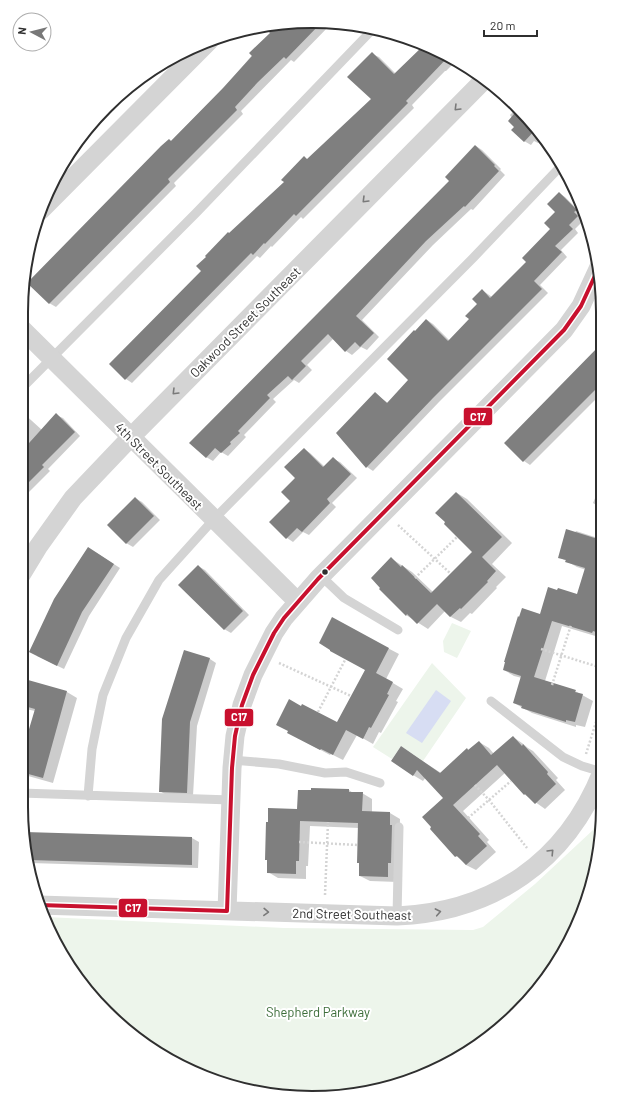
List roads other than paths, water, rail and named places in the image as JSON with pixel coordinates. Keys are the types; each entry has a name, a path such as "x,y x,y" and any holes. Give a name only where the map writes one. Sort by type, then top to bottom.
{"street":[{"path":"51,199 198,52"},
{"name":"Oakwood Street Southeast","path":"28,564 46,535 73,498 131,437 480,84"},
{"path":"227,911 232,760 238,720 252,675 274,633 298,602 321,576 559,335 581,306 594,278"},
{"name":"4th Street Southeast","path":"28,335 298,602"},
{"name":"2nd Street Southeast","path":"46,905 397,916 422,914 459,907 494,893 517,881 549,855 577,822 596,786"}],"lane":[{"path":"28,383 196,213 369,33"},
{"path":"88,796 92,749 103,695 126,638 158,580 214,519 558,170"},
{"path":"321,576 344,598 398,630"},
{"path":"491,701 563,757 582,766 596,770"},
{"path":"232,760 279,764 325,773 346,772 380,783"},
{"path":"28,793 231,800"},
{"path":"397,916 399,827"}],"water":[{"path":"436,690 451,701 422,743 406,733"}],"park label":[{"name":"Shepherd Parkway","path":"318,1012"}]}
